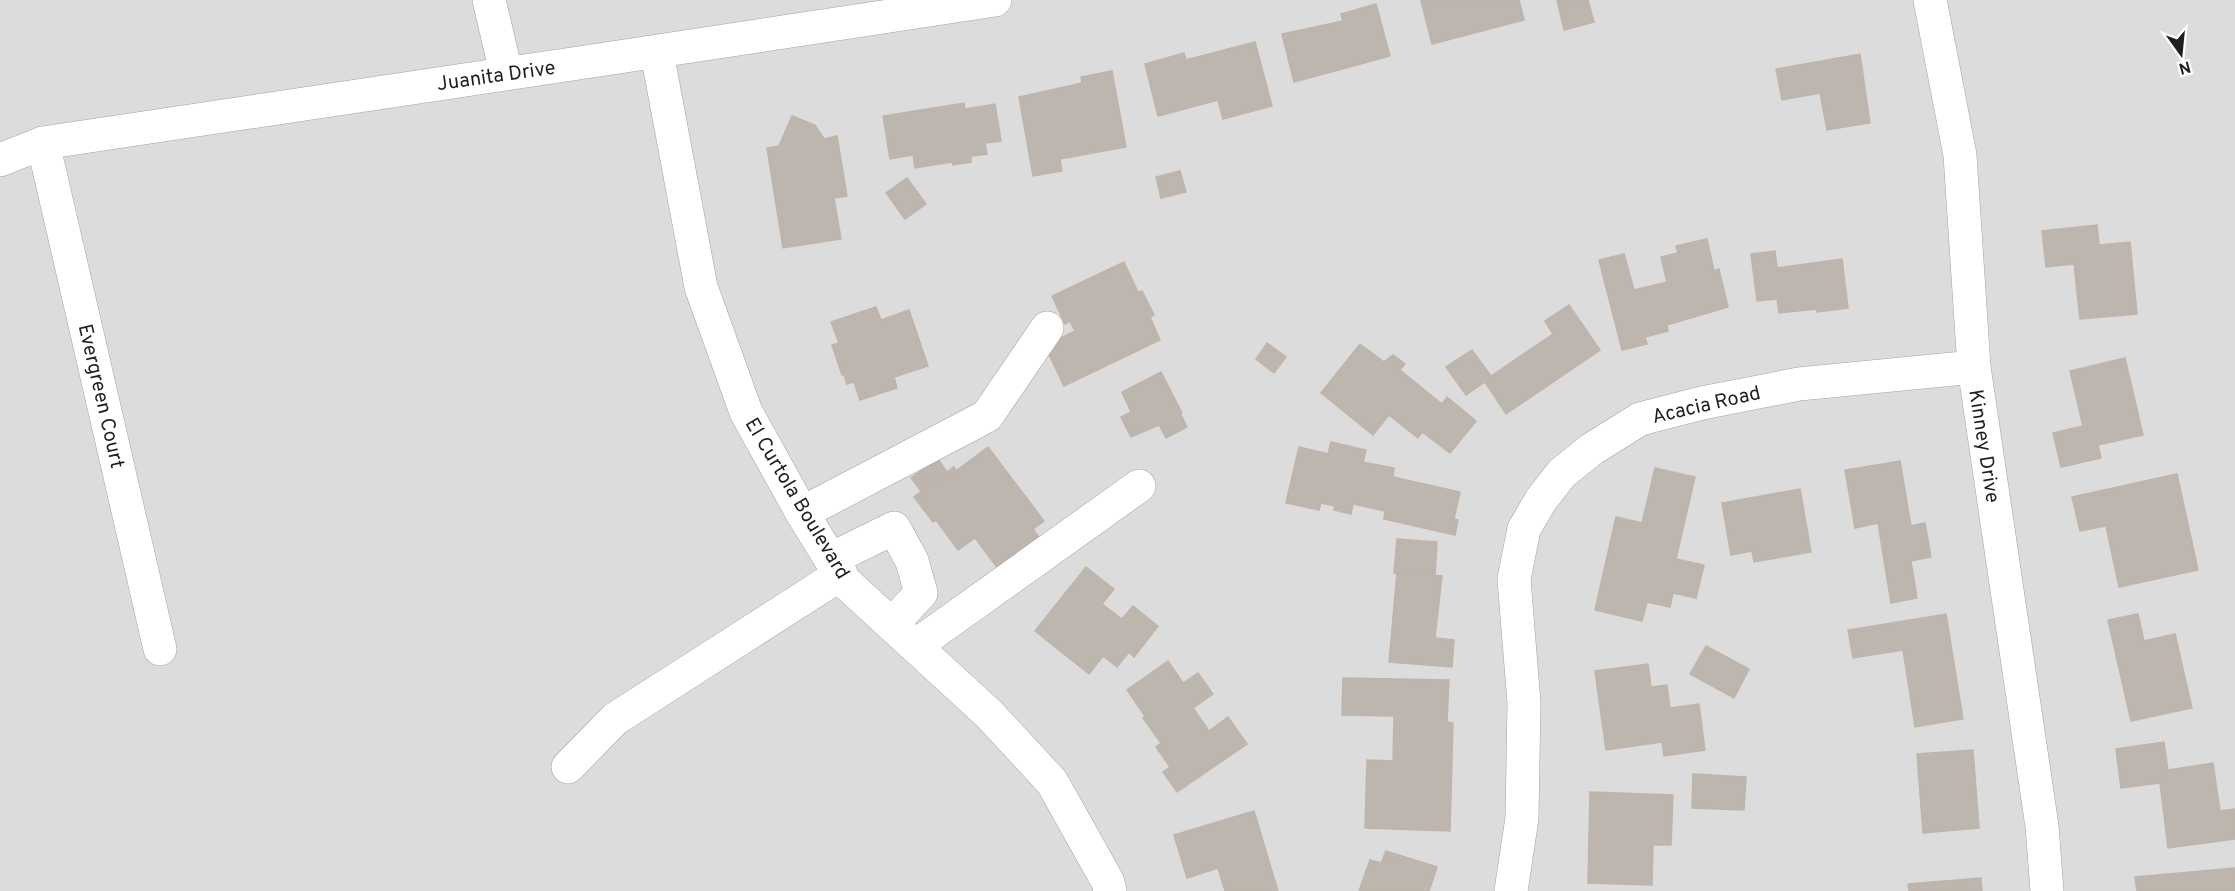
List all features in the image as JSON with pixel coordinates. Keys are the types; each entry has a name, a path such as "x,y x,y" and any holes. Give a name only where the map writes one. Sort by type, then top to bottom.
{"street":[{"path":"489,0 506,72"},
{"name":"Juanita Drive","path":"0,160 43,143 506,72 657,53 995,0"},
{"name":"Kinney Drive","path":"1930,0 1960,155 1974,367 2042,826 2047,891"},
{"name":"El Curtola Boulevard","path":"657,53 701,286 747,412 802,513 844,581 989,714 1052,782 1108,882 1110,891"},
{"name":"Evergreen Court","path":"43,143 160,648"},
{"path":"802,513 987,416 1047,328"},
{"name":"Acacia Road","path":"1511,891 1522,818 1524,703 1514,579 1524,530 1541,500 1562,473 1592,449 1640,419 1702,403 1799,384 1974,367"},
{"path":"903,635 1139,486"},
{"path":"568,767 615,719 894,528 912,561 921,592 903,635"}],"shaded area":[{"path":"0,0 2235,0 2235,891 0,891"}],"building":[{"path":"1519,0 1524,20 1432,44 1421,1"},
{"path":"1557,0 1588,0 1594,22 1564,30"},
{"path":"1376,4 1390,56 1294,82 1282,34 1343,21 1341,14"},
{"path":"1255,42 1272,106 1223,119 1218,100 1158,116 1145,64 1184,53 1186,60"},
{"path":"1860,54 1870,123 1827,130 1820,93 1782,100 1776,69"},
{"path":"1112,71 1126,147 1060,159 1062,171 1033,176 1019,97 1082,83 1081,77"},
{"path":"964,103 965,109 995,104 1001,141 985,143 987,154 971,156 971,162 953,165 952,162 915,168 913,155 890,159 883,116"},
{"path":"792,116 815,125 824,139 837,136 847,196 834,198 841,239 783,248 767,148 779,146"},
{"path":"1180,171 1186,192 1161,198 1156,177"},
{"path":"907,178 926,204 905,219 886,193"},
{"path":"2097,225 2099,245 2130,242 2137,314 2080,319 2074,264 2046,267 2042,231"},
{"path":"1707,239 1714,271 1719,269 1728,307 1667,325 1668,331 1645,337 1647,344 1622,350 1599,260 1624,254 1634,290 1667,282 1661,257 1678,253 1676,246"},
{"path":"1775,251 1777,268 1842,259 1848,308 1779,313 1777,299 1757,301 1751,254"},
{"path":"1124,262 1138,292 1142,291 1154,315 1150,317 1160,340 1064,386 1045,346 1075,331 1070,321 1065,324 1052,296"},
{"path":"1569,305 1600,350 1506,414 1485,382 1466,395 1446,367 1472,350 1491,376 1553,334 1545,321"},
{"path":"876,307 881,320 909,310 928,366 894,377 897,388 860,400 854,382 847,384 842,375 832,345 839,343 831,322"},
{"path":"1267,343 1286,357 1274,373 1256,359"},
{"path":"1360,344 1384,362 1393,355 1405,364 1400,370 1442,404 1447,397 1476,421 1450,453 1422,432 1418,438 1389,415 1373,435 1321,393"},
{"path":"2125,358 2143,435 2098,445 2101,458 2061,467 2053,433 2083,426 2070,371"},
{"path":"1161,372 1187,427 1166,438 1159,425 1131,437 1121,417 1131,412 1122,392"},
{"path":"1331,442 1366,450 1363,462 1394,468 1393,477 1460,492 1454,519 1458,520 1455,535 1384,519 1385,511 1353,504 1351,514 1334,510 1335,506 1321,503 1319,510 1286,503 1299,447 1328,454"},
{"path":"988,447 1044,521 1033,529 1041,540 999,570 975,538 958,550 936,520 933,522 914,497 954,467 956,471"},
{"path":"938,459 947,472 921,491 911,478"},
{"path":"1900,461 1911,526 1925,523 1931,557 1911,561 1917,598 1891,603 1878,523 1855,528 1845,470"},
{"path":"1655,468 1695,477 1676,559 1704,565 1696,598 1673,593 1670,607 1647,602 1642,621 1595,610 1616,517 1642,523"},
{"path":"2177,474 2198,570 2119,587 2106,526 2080,531 2072,497"},
{"path":"1800,489 1811,552 1754,562 1752,551 1731,555 1722,503"},
{"path":"1397,539 1437,542 1435,576 1394,573"},
{"path":"1086,567 1114,589 1102,604 1122,619 1133,606 1158,626 1134,657 1129,652 1117,667 1103,656 1089,674 1035,631"},
{"path":"1397,573 1442,576 1435,638 1454,640 1452,667 1389,662"},
{"path":"1946,614 1963,719 1915,727 1903,650 1853,658 1848,630"},
{"path":"2138,614 2144,641 2175,634 2192,708 2131,721 2108,620"},
{"path":"1706,646 1749,669 1734,698 1690,674"},
{"path":"1168,661 1183,683 1198,673 1213,694 1193,708 1209,731 1228,717 1247,744 1177,792 1163,772 1170,767 1156,747 1161,743 1127,690"},
{"path":"1648,664 1651,687 1667,685 1670,708 1699,704 1705,750 1664,756 1662,742 1606,750 1595,671"},
{"path":"1343,678 1449,680 1447,722 1453,723 1450,831 1365,828 1367,760 1393,761 1394,716 1342,715"},
{"path":"2164,742 2168,770 2213,763 2220,811 2235,809 2235,839 2168,848 2160,783 2121,788 2116,749"},
{"path":"1973,750 1979,828 1923,833 1917,754"},
{"path":"1693,774 1746,777 1744,810 1692,808"},
{"path":"1590,792 1673,795 1671,845 1653,845 1652,885 1588,883"},
{"path":"1254,811 1278,891 1225,891 1218,868 1187,878 1174,835"},
{"path":"1386,851 1437,867 1429,891 1359,891 1370,860 1381,863"},
{"path":"2235,868 2235,891 2137,891 2135,877"},
{"path":"1981,878 1982,891 1909,891 1908,884"}]}
